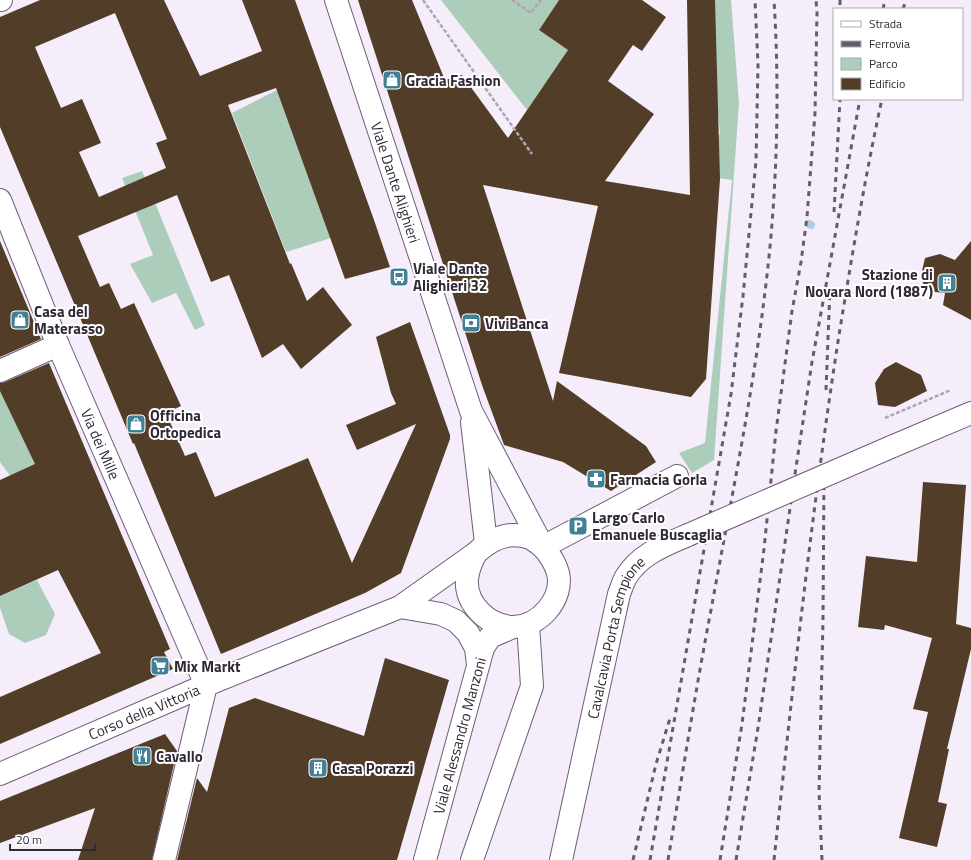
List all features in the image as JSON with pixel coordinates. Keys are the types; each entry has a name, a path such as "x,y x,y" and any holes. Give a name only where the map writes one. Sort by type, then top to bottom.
{"main road":[{"name":"Viale Dante Alighieri","path":"336,0 471,411"},
{"name":"Via dei Mille","path":"0,200 58,345 206,685"},
{"path":"0,371 58,345"},
{"path":"471,411 543,547 553,559 558,574 558,590 552,605 541,616 520,625 499,624 486,618 476,608 469,595 467,580 469,566 481,548 471,411"},
{"name":"Cavalcavia Porta Sempione","path":"561,860 619,594 626,577 638,563 652,551 971,413"},
{"path":"543,547 677,476"},
{"path":"400,607 481,548 499,537 515,535 530,538 543,547"},
{"path":"400,607 441,614 456,621 468,633 476,648 478,665"},
{"name":"Corso della Vittoria","path":"0,774 206,685 400,607"},
{"path":"472,860 532,686 520,625"},
{"name":"Viale Alessandro Manzoni","path":"425,860 483,648 490,637 520,625"},
{"path":"164,860 206,685"}],"path":[{"path":"423,0 532,154"},
{"path":"512,0 531,13 541,0"},
{"path":"885,418 951,390"}],"green space":[{"path":"441,0 559,0 539,30 575,55 554,86 547,81 527,110"},
{"path":"708,0 731,0 739,103 714,460 692,473 679,453 705,443 732,180 718,178 708,147 720,134"},
{"path":"277,90 331,238 286,252 232,113"},
{"path":"142,171 205,325 195,330 176,293 152,303 130,264 153,255 122,178"},
{"path":"0,391 58,482 10,476 0,462"},
{"path":"37,580 55,614 46,635 25,643 9,634 0,608 0,596"}],"building":[{"path":"40,0 164,0 200,76 262,51 242,0 295,0 390,267 345,279 276,88 228,105 290,264 291,263 307,301 323,287 352,325 301,369 283,344 262,358 229,275 211,282 177,195 78,236 100,287 109,283 121,309 134,303 181,406 166,413 185,456 196,452 215,497 308,458 352,563 416,424 357,450 346,425 396,404 391,393 376,337 410,322 450,435 450,439 401,573 365,593 221,654 134,443 133,444 0,127 0,17","holes":["115,13 167,139 156,143 166,168 99,197 79,152 101,143 82,99 61,108 35,47"]},
{"path":"358,0 412,0 445,80 462,75 508,138 568,50 539,30 559,0 642,0 666,17 642,51 633,45 608,81 654,114 605,181 690,195 687,0 715,0 720,179 706,379 691,397 559,373 598,206 483,185 553,401 557,381 646,446 656,462 611,491 563,462 504,445 482,385"},
{"path":"0,241 41,339 0,357"},
{"name":"Stazione di Novara Nord (1887)","path":"971,241 971,320 943,305 945,293 925,291 921,275 925,258 940,254 955,260"},
{"path":"896,362 921,375 927,391 895,407 878,405 875,383 884,369"},
{"path":"49,363 170,649 164,652 173,669 0,744 0,697 101,653 58,570 0,596 0,480 35,464 0,391 0,383"},
{"path":"923,482 966,485 956,624 971,628 971,649 947,749 949,749 938,802 947,804 937,847 899,838 928,712 913,709 932,638 885,625 884,630 858,627 866,556 917,562"},
{"name":"Casa Porazzi","path":"385,658 449,680 397,860 177,860 197,778 207,792 229,708 255,698 364,736"},
{"path":"165,734 177,751 152,860 78,860 95,808 0,843 0,801"}],"railway":[{"path":"650,860 731,394 743,296 756,161 758,65 755,0"},
{"path":"668,860 747,412 765,292 775,183 777,73 774,0"},
{"path":"720,860 742,724 764,549 776,431 792,311 807,217 815,113 816,0"},
{"path":"840,0 840,8"},
{"path":"883,8 885,0"},
{"path":"903,8 906,0"},
{"path":"834,212 840,100"},
{"path":"736,860 758,728 812,362 860,100"},
{"path":"774,860 788,729 829,400 859,217 882,100"},
{"path":"826,390 830,288"},
{"path":"822,860 819,792 823,621 824,474"},
{"path":"633,860 656,764 671,715"}],"place":[{"name":"Gracia Fashion","path":"392,80"},
{"name":"Viale Dante Alighieri 32","path":"399,277"},
{"name":"Stazione di Novara Nord (1887)","path":"947,283"},
{"name":"Casa del Materasso","path":"20,320"},
{"name":"ViviBanca","path":"471,323"},
{"name":"Officina Ortopedica","path":"136,424"},
{"name":"Farmacia Gorla","path":"596,479"},
{"name":"Largo Carlo Emanuele Buscaglia","path":"578,526"},
{"name":"Mix Markt","path":"160,666"},
{"name":"Cavallo","path":"142,756"},
{"name":"Casa Porazzi","path":"318,768"}]}
